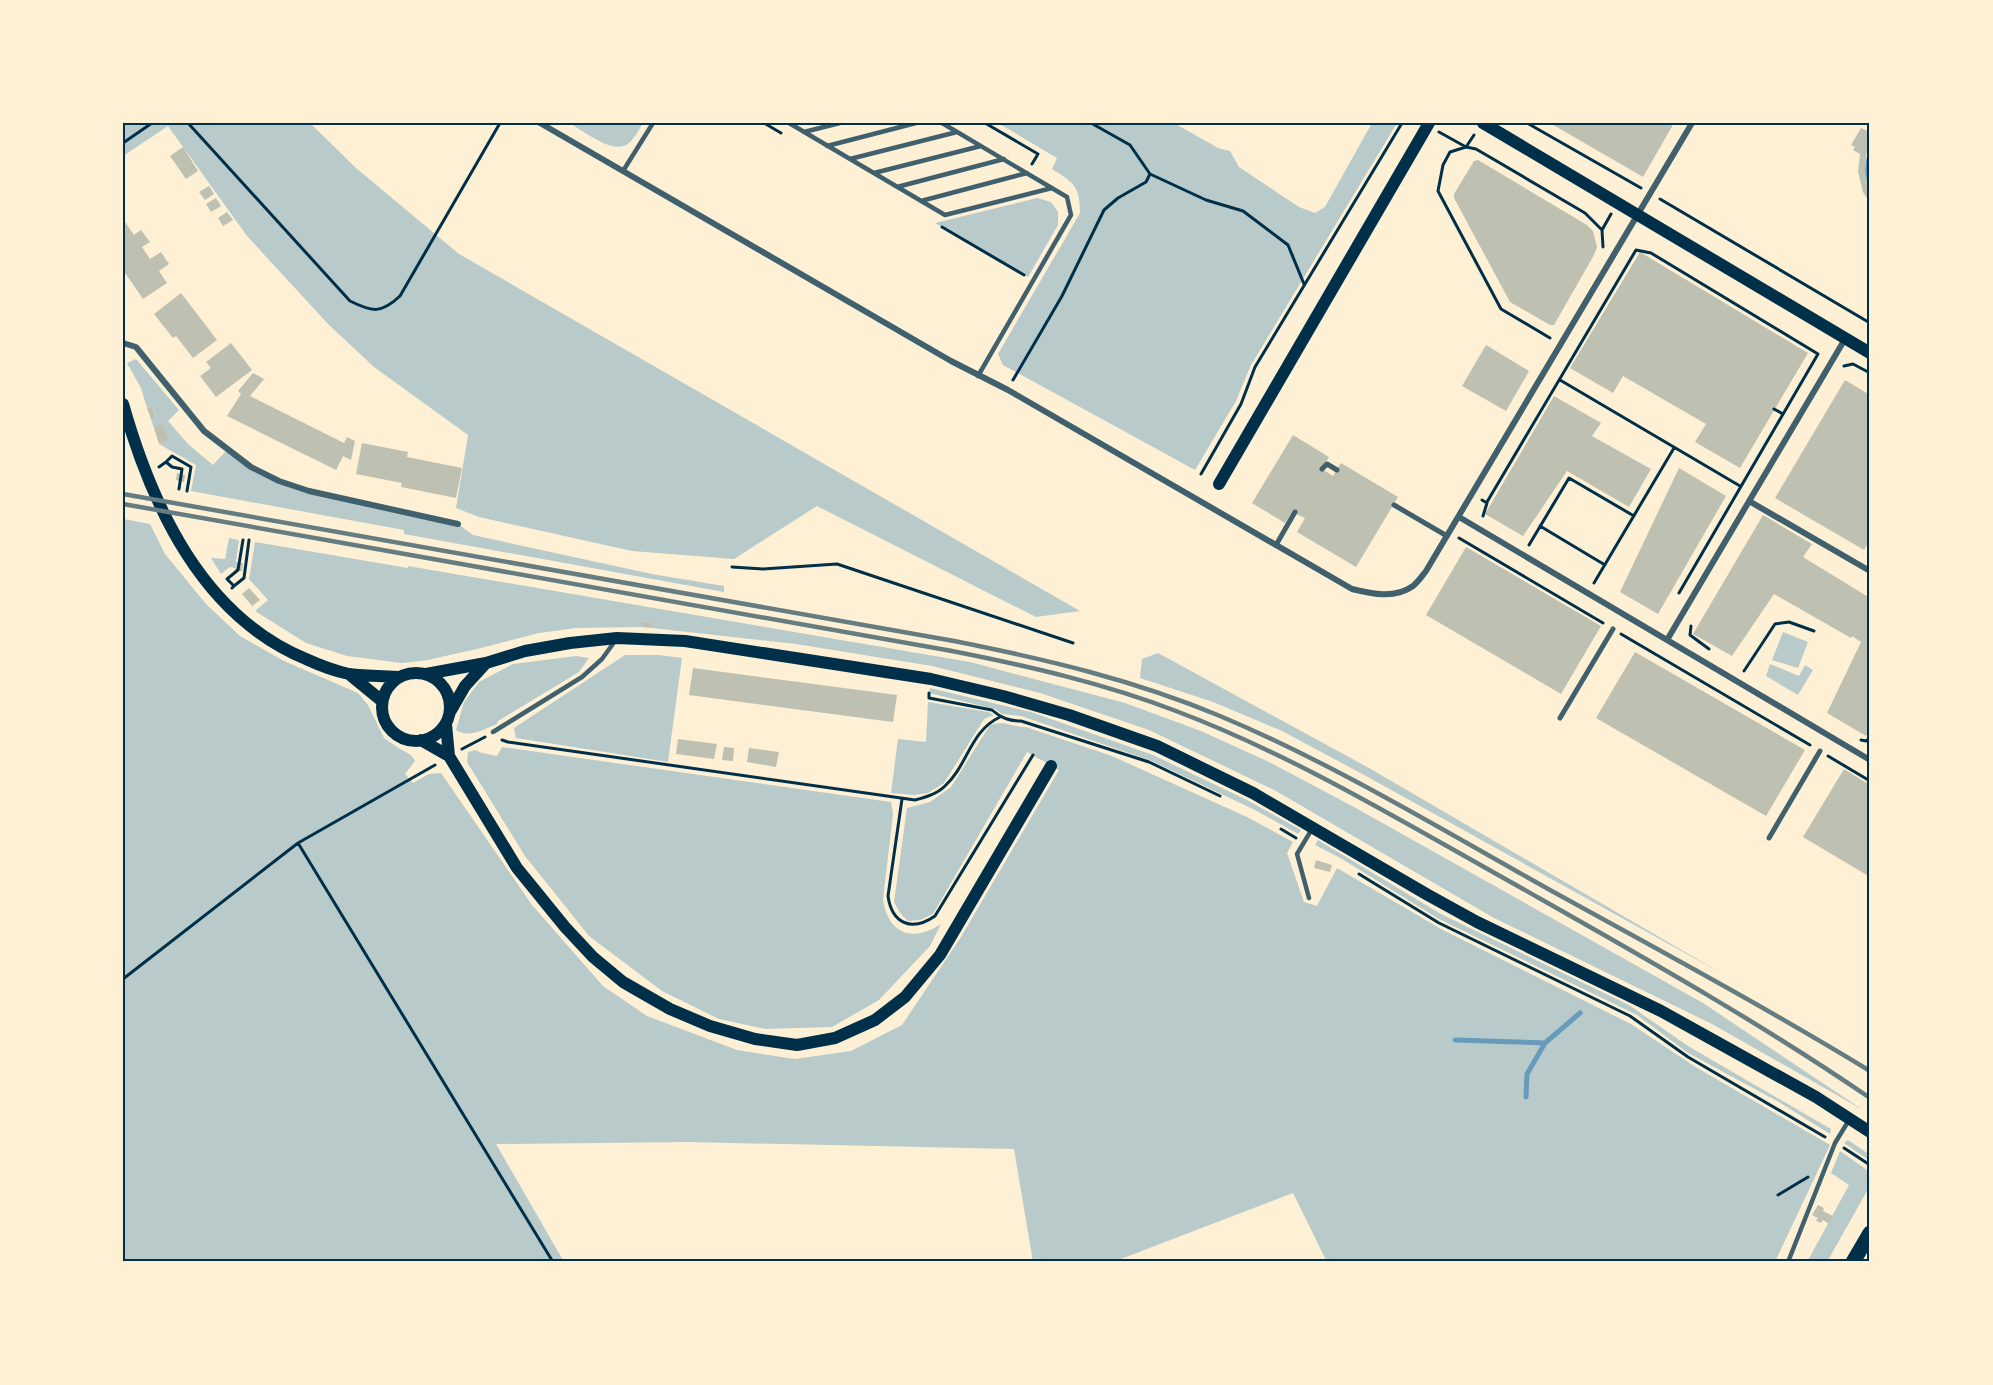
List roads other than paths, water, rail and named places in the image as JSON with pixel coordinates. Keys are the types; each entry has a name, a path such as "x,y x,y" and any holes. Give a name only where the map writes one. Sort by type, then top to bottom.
{"highway":[{"path":"1853,1262 1870,1233"}],"main road":[{"path":"1483,123 1870,353"},
{"path":"1219,484 1428,124"},
{"path":"123,404 143,464 183,549 219,598 242,622 283,650 316,664 349,674 400,677"},
{"path":"1051,766 940,955 904,997 875,1020 835,1038 797,1045 755,1039 710,1026 670,1009 624,982 593,957 565,927 517,868 449,756 422,741 408,740 396,735 388,726 383,715 382,701 392,683 400,677 413,673 426,674 486,663 525,651 617,638 685,641 931,679 1069,714 1157,746 1253,793 1478,922 1661,1011 1850,1118 1870,1132"},
{"path":"422,741 436,735 465,686 486,663"},
{"path":"349,674 382,701"},
{"path":"426,674 437,680 445,689 450,700 449,756"}],"street":[{"path":"540,123 1352,589 1374,594 1394,594 1413,586 1426,571 1692,123"},
{"path":"1667,640 1845,338"},
{"path":"123,343 136,347 204,430 251,467 279,481 309,491 458,524"},
{"path":"1322,469 1327,464 1337,470"},
{"path":"1749,501 1870,571"},
{"path":"1394,505 1448,534"},
{"path":"1276,544 1295,512"},
{"path":"1459,517 1870,760"},
{"path":"1560,718 1613,629"},
{"path":"1769,838 1820,751"}],"lane":[{"path":"623,171 653,123"},
{"path":"789,123 945,215 1052,188"},
{"path":"804,132 840,123"},
{"path":"827,146 916,123"},
{"path":"942,123 1067,197 1071,215 978,376"},
{"path":"850,159 957,132"},
{"path":"874,173 981,146"},
{"path":"897,187 1004,159"},
{"path":"921,201 1027,173"},
{"path":"493,732 582,677 602,659 617,638"},
{"path":"1309,898 1297,854 1314,827"},
{"path":"1788,1262 1835,1143 1850,1118"}],"water":[{"path":"1870,147 1870,192 1865,169"}],"waterway":[{"path":"1526,1097 1527,1074 1545,1043 1580,1013"},
{"path":"1455,1040 1545,1043"}],"railway":[{"path":"123,494 954,641 1022,655 1122,681 1220,716 1346,776 1751,1001 1870,1071"},
{"path":"123,504 952,651 1065,676 1149,701 1264,748 1391,815 1695,988 1783,1041 1870,1098"}]}
